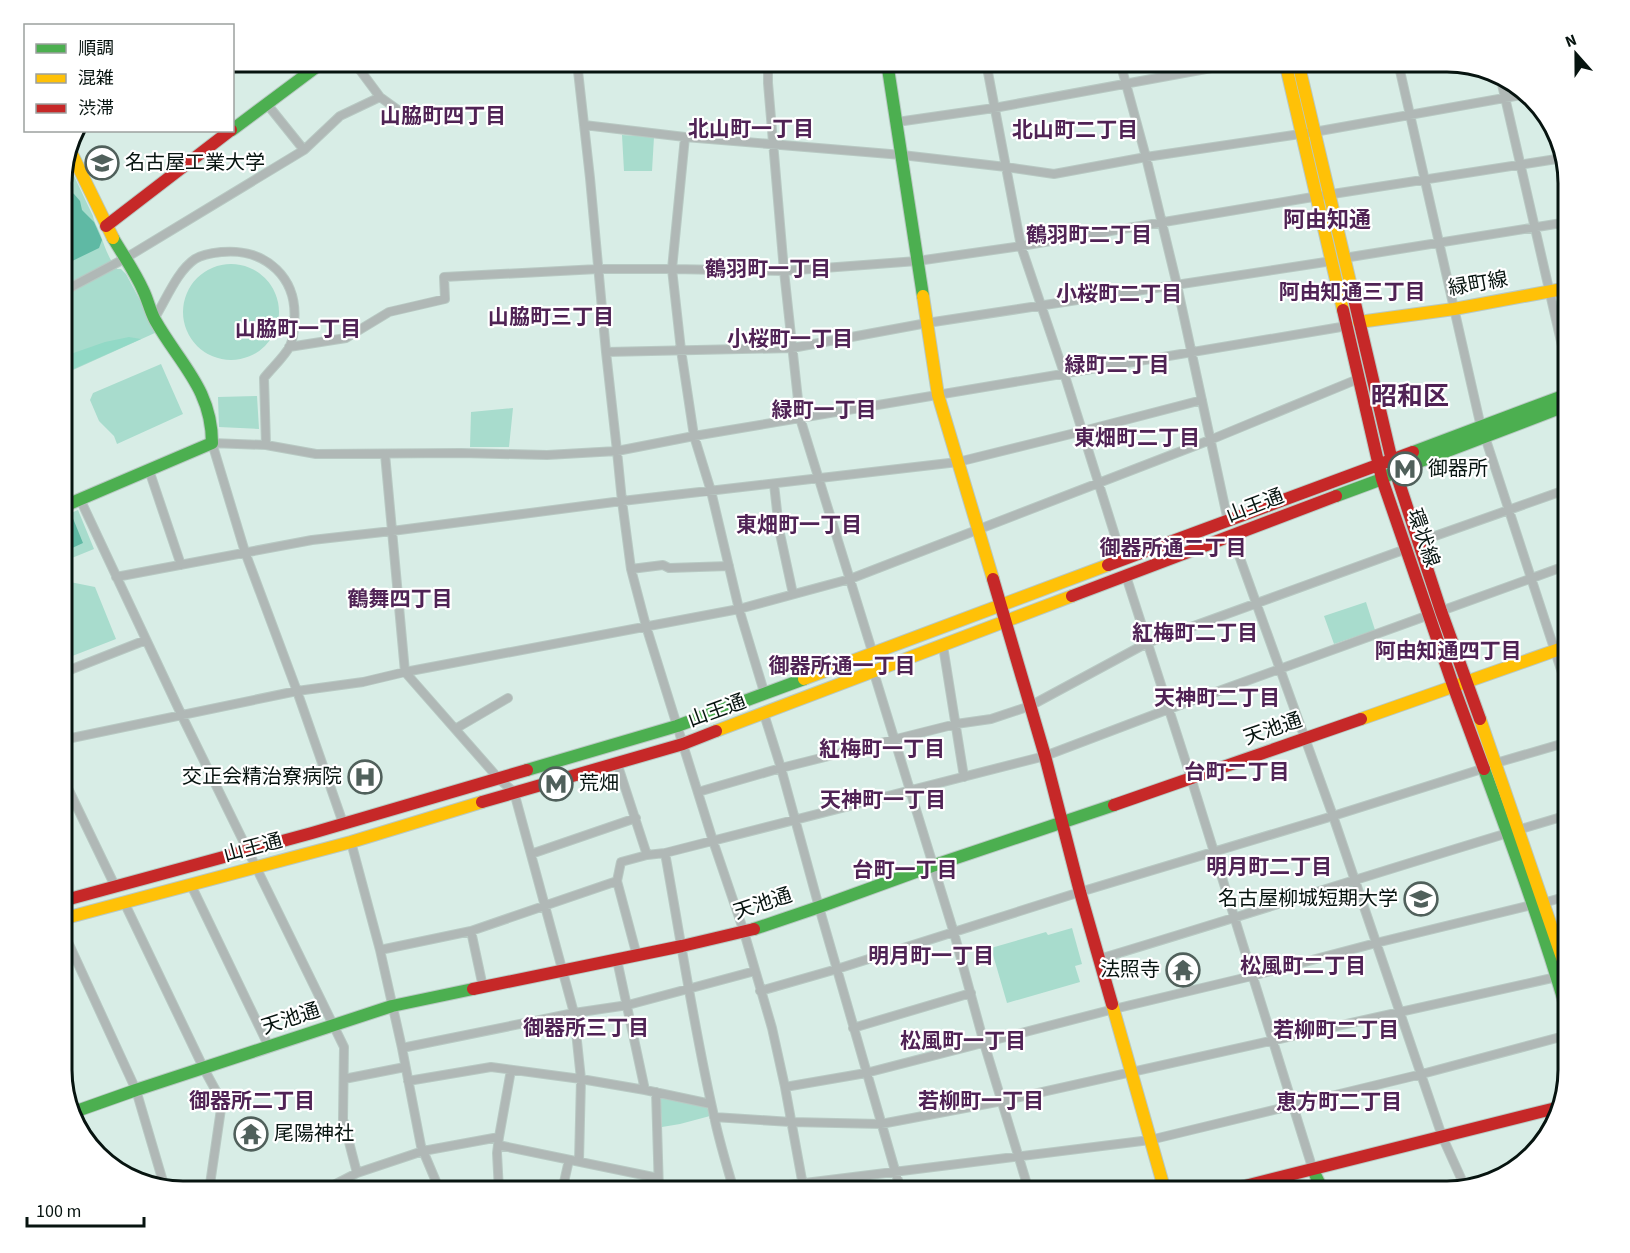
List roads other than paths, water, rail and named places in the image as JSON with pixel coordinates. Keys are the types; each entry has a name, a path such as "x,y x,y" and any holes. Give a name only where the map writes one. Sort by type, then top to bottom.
{"main road":[{"path":"234,129 310,72"},
{"path":"889,72 938,395 1045,756 1080,892 1162,1181"},
{"name":"環状線","path":"1288,72 1329,196 1338,260 1353,324 1418,542 1454,688 1490,765"},
{"name":"環状線","path":"1299,72 1316,197 1338,260"},
{"path":"106,226 229,132"},
{"path":"72,503 212,443 212,430 205,402 197,383 154,319 143,289 106,226 75,160"},
{"name":"緑町線","path":"1353,324 1454,309 1558,290"},
{"name":"環状線","path":"1353,324 1359,379 1382,479 1406,549 1466,682 1490,765 1537,904 1558,955"},
{"name":"山王通","path":"72,898 499,779 677,726 1378,466 1394,466 1483,432 1558,399"},
{"name":"山王通","path":"1483,432 1558,408"},
{"name":"山王通","path":"72,916 351,842 514,792 683,744 1382,479 1394,466"},
{"name":"天池通","path":"79,1110 392,1006 744,932 1454,688 1556,650"},
{"path":"1267,1181 1551,1109"},
{"path":"1313,1170 1318,1181"}],"street":[{"path":"361,72 380,97 398,110"},
{"path":"578,72 606,352 631,569 646,626 744,932 772,1028 802,1181"},
{"path":"768,72 784,271 800,418 873,654"},
{"path":"988,72 1021,246 1083,431 1123,561"},
{"path":"1123,72 1177,285 1228,521"},
{"path":"897,122 994,108 1190,72"},
{"path":"1400,72 1483,432 1558,656"},
{"path":"1502,87 1558,325"},
{"path":"585,125 685,137 902,155 1006,166 1053,174 1516,96"},
{"path":"72,286 124,259 304,150 340,116 380,97"},
{"path":"267,104 304,150"},
{"path":"685,137 672,269 681,350 694,436 711,490 739,609 765,694"},
{"path":"289,347 346,338 389,312 446,299 444,277 598,269 784,271 917,261 1556,159"},
{"path":"606,352 792,348 927,323 1558,224"},
{"path":"154,319 184,270 196,258 237,251 259,257 285,278 294,299 295,317 289,347 264,378 266,445"},
{"path":"343,823 245,552 212,443 266,445 316,454 548,455 617,451 1353,324"},
{"path":"72,738 297,692 363,682 405,672 739,609 850,579 1210,440 1359,379"},
{"path":"116,577 312,540 711,490 958,462 1202,400"},
{"path":"385,454 405,672 499,779 514,792 574,1013 581,1079 579,1161"},
{"path":"149,470 182,565"},
{"path":"774,484 782,541 793,594"},
{"path":"1418,542 1558,493"},
{"path":"80,499 182,716 344,1047 343,1119 357,1173"},
{"path":"1232,536 1356,880 1442,1136 1462,1180"},
{"path":"698,792 895,739 956,724 991,719 1030,706 1147,643 1406,549"},
{"path":"631,569 663,565 669,568 729,566"},
{"path":"637,956 617,881 621,862 647,855 665,854 1045,756 1281,668 1558,569"},
{"path":"1126,576 1215,852 1313,1170"},
{"path":"72,669 146,640"},
{"path":"943,646 964,777"},
{"path":"874,673 954,933 984,1043 1026,1181"},
{"path":"455,729 508,698"},
{"path":"764,714 897,1181"},
{"path":"760,991 1558,745"},
{"path":"617,763 647,855"},
{"path":"72,797 115,886"},
{"path":"531,854 636,818"},
{"path":"1100,959 1558,818"},
{"path":"351,842 380,950 423,1151 436,1181"},
{"path":"665,854 688,989 711,1104 731,1181"},
{"path":"380,950 471,931 617,881"},
{"path":"191,885 269,1047"},
{"path":"785,1087 866,1073 1558,899"},
{"path":"124,902 222,1102 210,1181"},
{"path":"471,931 483,987"},
{"path":"72,951 136,1090 162,1179"},
{"path":"617,960 645,1090"},
{"path":"402,1047 574,1013 628,1005 755,971"},
{"path":"714,1117 881,1124 1002,1101 1558,977"},
{"path":"853,1028 971,993"},
{"path":"843,1181 894,1172 1150,1140 1422,1074 1558,1038"},
{"path":"408,1081 491,1066 645,1090 711,1104"},
{"path":"344,1079 405,1067"},
{"path":"499,1181 498,1141 511,1070"},
{"path":"656,1092 658,1181"},
{"path":"341,1181 357,1173 423,1151 498,1141 569,1160 658,1178"},
{"path":"564,1181 569,1160"}],"place":[{"name":"名古屋工業大学","path":"102,163"},
{"name":"御器所","path":"1405,469"},
{"name":"交正会精治寮病院","path":"365,777"},
{"name":"荒畑","path":"556,784"},
{"name":"名古屋柳城短期大学","path":"1421,899"},
{"name":"法照寺","path":"1183,970"},
{"name":"尾陽神社","path":"251,1134"}],"district":[{"name":"山脇町四丁目","path":"443,116"},
{"name":"北山町一丁目","path":"751,129"},
{"name":"北山町二丁目","path":"1075,130"},
{"name":"阿由知通","path":"1327,220"},
{"name":"鶴羽町二丁目","path":"1089,235"},
{"name":"鶴羽町一丁目","path":"768,269"},
{"name":"阿由知通三丁目","path":"1352,292"},
{"name":"小桜町二丁目","path":"1119,294"},
{"name":"山脇町三丁目","path":"551,317"},
{"name":"山脇町一丁目","path":"298,329"},
{"name":"小桜町一丁目","path":"790,339"},
{"name":"緑町二丁目","path":"1117,365"},
{"name":"昭和区","path":"1410,396"},
{"name":"緑町一丁目","path":"824,410"},
{"name":"東畑町二丁目","path":"1137,438"},
{"name":"東畑町一丁目","path":"799,525"},
{"name":"御器所通二丁目","path":"1173,548"},
{"name":"鶴舞四丁目","path":"400,599"},
{"name":"紅梅町二丁目","path":"1195,633"},
{"name":"阿由知通四丁目","path":"1448,651"},
{"name":"御器所通一丁目","path":"842,666"},
{"name":"天神町二丁目","path":"1217,698"},
{"name":"紅梅町一丁目","path":"882,749"},
{"name":"台町二丁目","path":"1237,772"},
{"name":"天神町一丁目","path":"883,800"},
{"name":"明月町二丁目","path":"1269,867"},
{"name":"台町一丁目","path":"905,870"},
{"name":"明月町一丁目","path":"931,956"},
{"name":"松風町二丁目","path":"1303,966"},
{"name":"御器所三丁目","path":"586,1028"},
{"name":"若柳町二丁目","path":"1336,1030"},
{"name":"松風町一丁目","path":"963,1041"},
{"name":"御器所二丁目","path":"252,1101"},
{"name":"若柳町一丁目","path":"981,1101"},
{"name":"恵方町二丁目","path":"1339,1102"}]}
